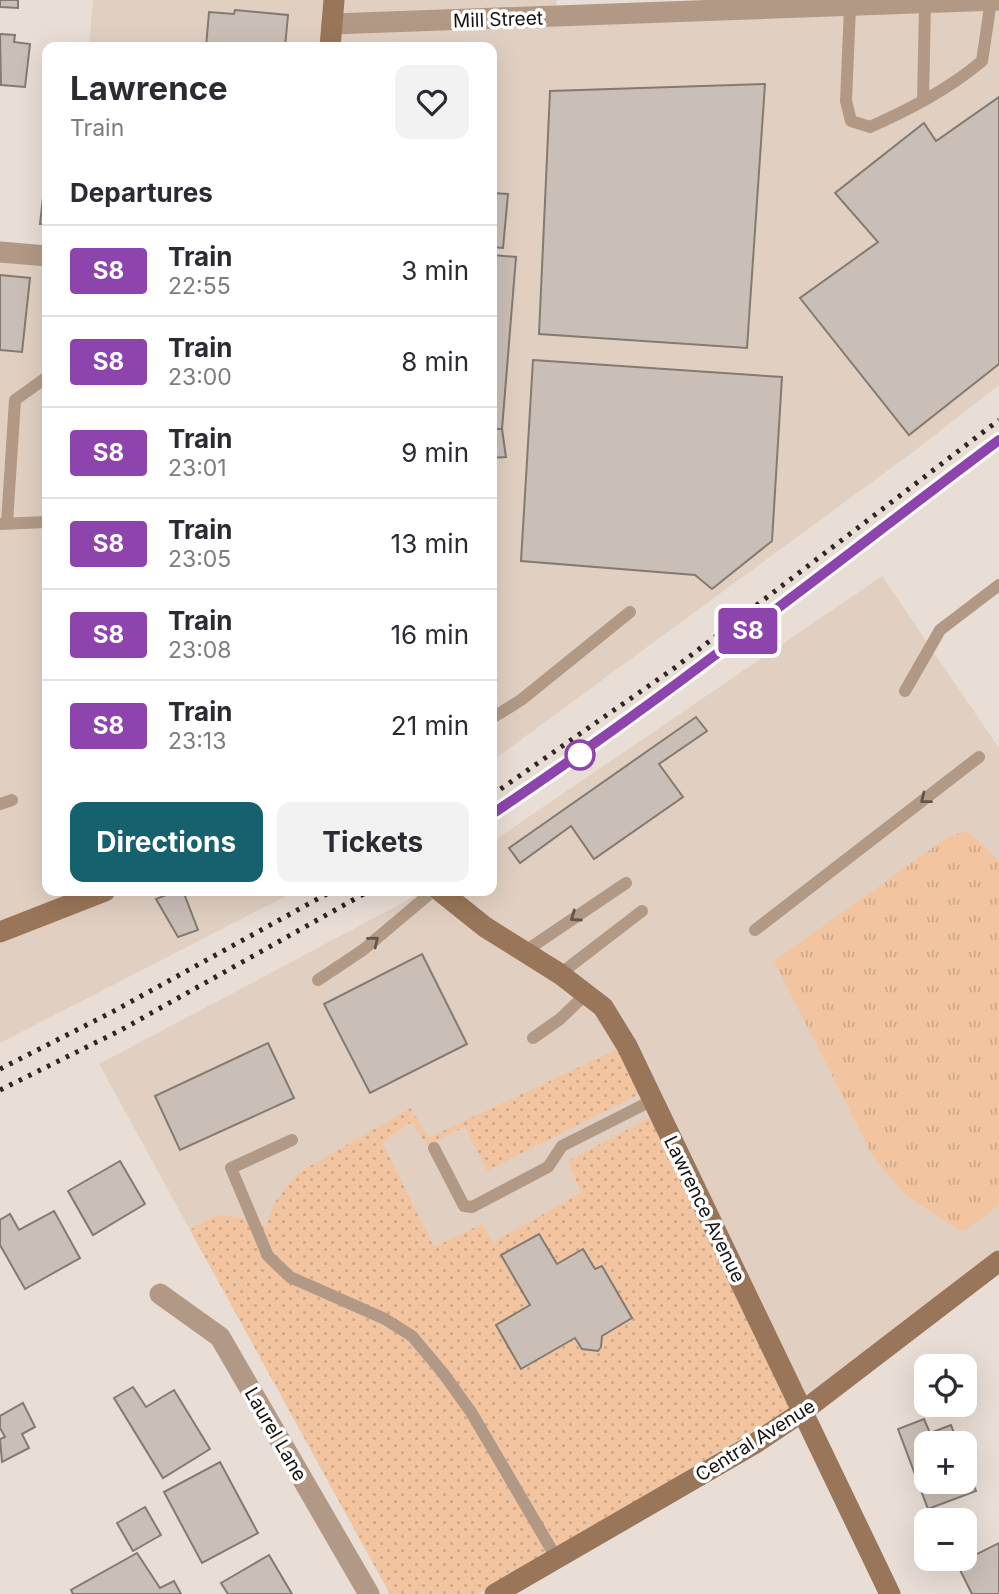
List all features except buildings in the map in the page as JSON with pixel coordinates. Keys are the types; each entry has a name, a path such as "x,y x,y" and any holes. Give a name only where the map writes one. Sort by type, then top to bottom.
{"street":[{"path":"330,42 334,0"},
{"name":"Mill Street","path":"332,24 825,4 850,7 999,0"},
{"path":"0,252 42,256"},
{"path":"0,932 92,896"},
{"name":"Lawrence Avenue","path":"446,896 485,927 560,974 603,1007 627,1046 890,1594"},
{"name":"Central Avenue","path":"495,1594 754,1444 802,1412 999,1261"},
{"name":"Laurel Lane","path":"160,1294 220,1338 369,1594"}],"lane":[{"path":"850,7 846,101 852,121 870,127 960,80 982,61 991,1"},
{"path":"923,101 925,4"},
{"path":"42,381 15,400 4,523 42,523"},
{"path":"905,691 940,630 999,585"},
{"path":"497,715 521,700 630,612"},
{"path":"755,930 979,757"},
{"path":"524,952 626,883"},
{"path":"318,980 363,950 427,896"},
{"path":"560,974 642,911"},
{"path":"533,1038 560,1019 586,994"},
{"path":"434,1148 464,1206 471,1207 548,1167 562,1146 653,1100"},
{"path":"292,1140 231,1168 268,1256 290,1277 385,1319 412,1336 471,1412 557,1559"}],"shaded area":[{"path":"93,0 557,0 555,14 999,0 999,385 913,452 497,757 497,42 89,42"},
{"path":"0,253 42,257 42,896 286,896 0,1043"},
{"path":"882,576 999,748 999,1249 788,1412 479,1594 390,1594 99,1064 414,896 497,896 497,839"}],"green space":[{"path":"966,831 999,862 999,1205 963,1232 905,1195 872,1155 774,961 948,837"},
{"path":"622,1047 643,1092 487,1171 465,1127 427,1145 412,1122 382,1142 434,1247 482,1224 493,1242 581,1193 568,1161 655,1115 794,1407 479,1594 390,1594 190,1230 212,1218 227,1215 266,1226 275,1202 298,1173 411,1108 428,1138"}],"railway":[{"path":"497,792 673,669 999,420"},
{"path":"497,811 685,678 999,440"},
{"path":"0,1069 114,1011 323,896"},
{"path":"0,1090 121,1030 360,896"}],"train":[{"name":"S8","path":"497,811 681,681 999,440"}]}
